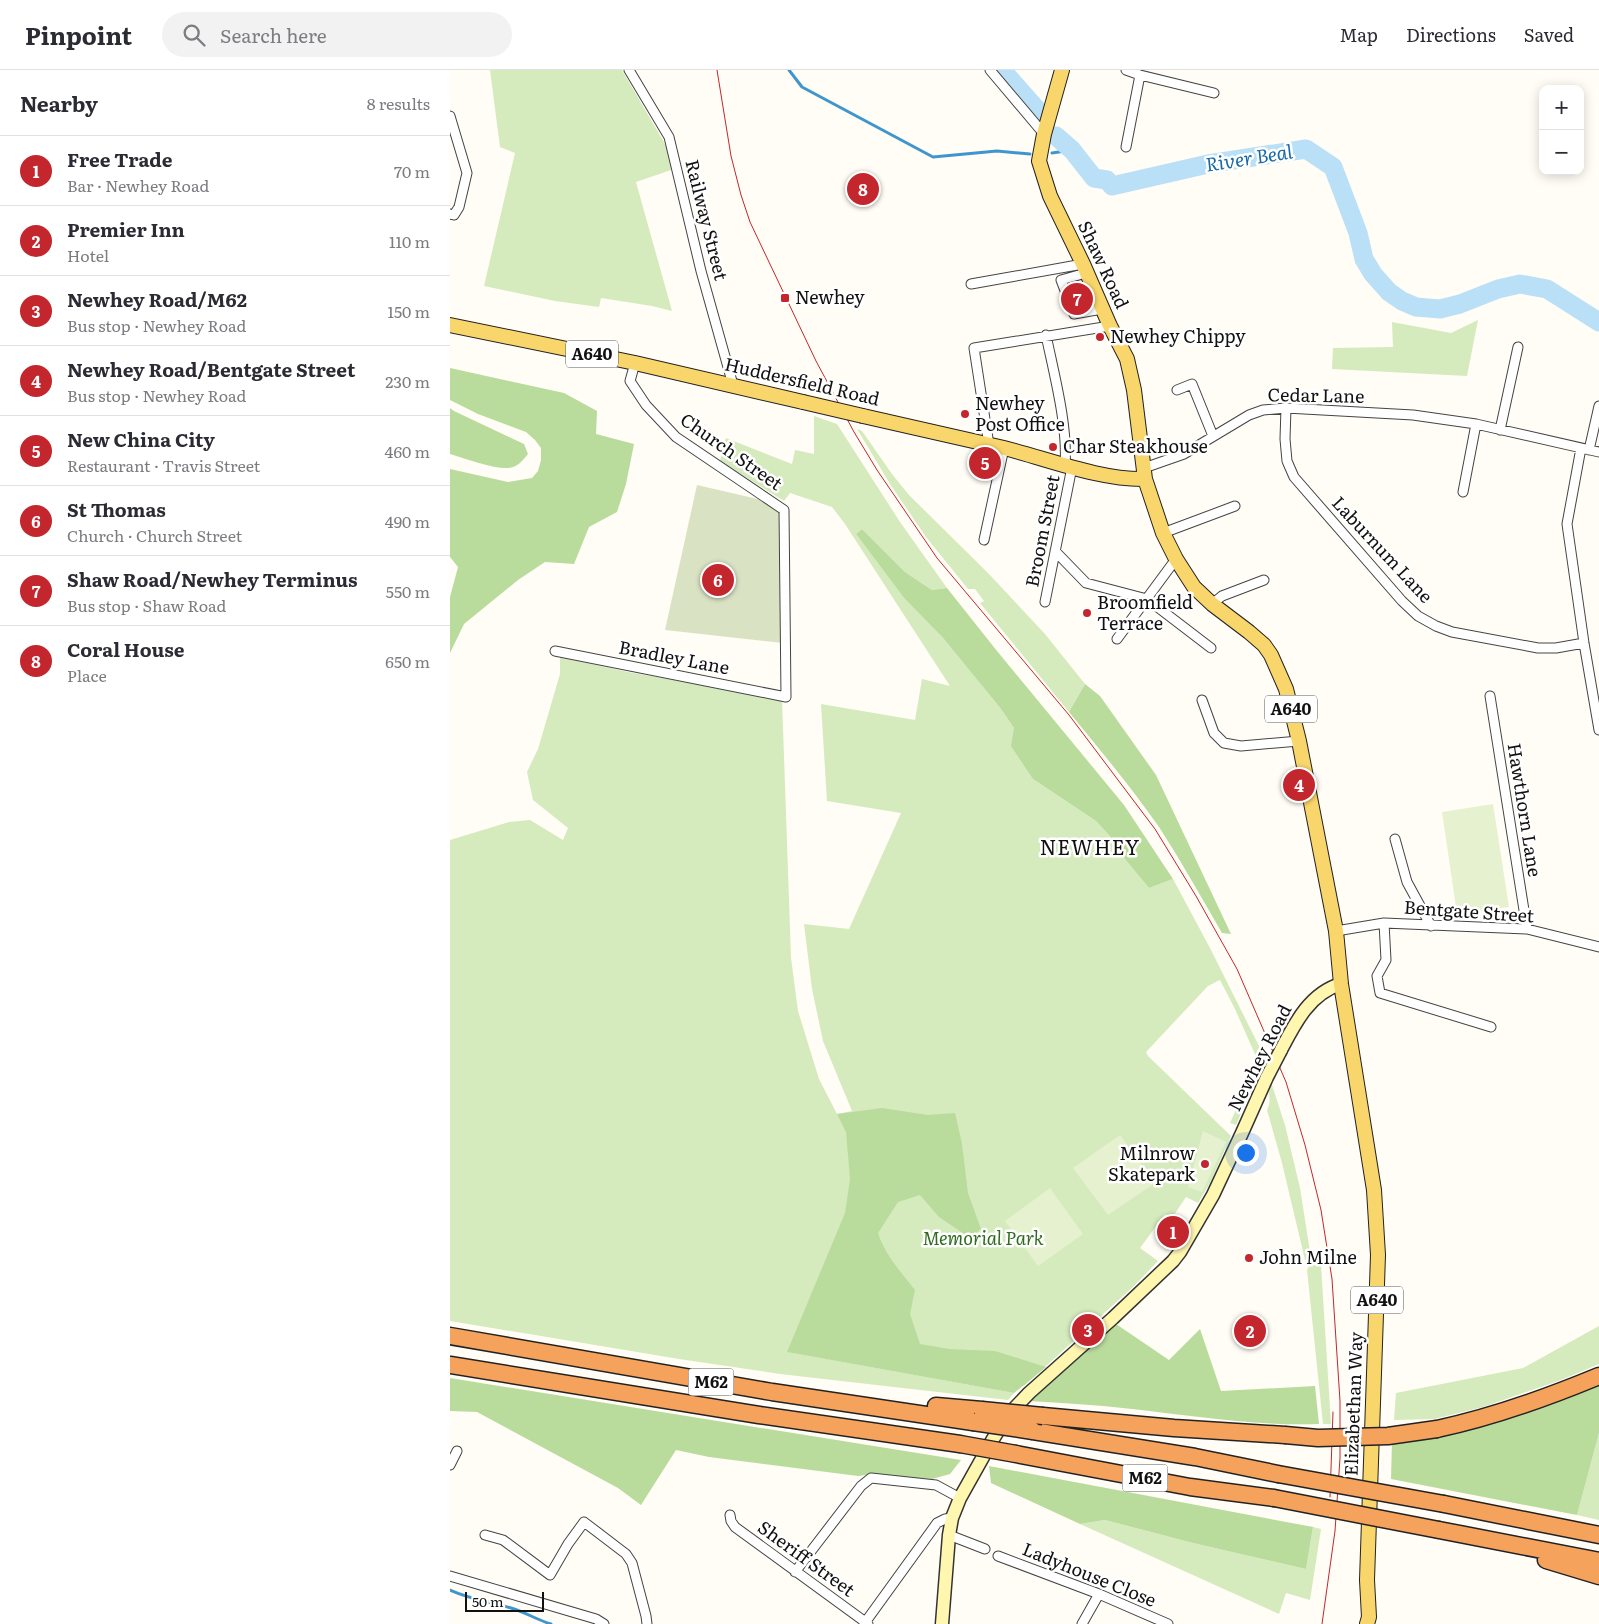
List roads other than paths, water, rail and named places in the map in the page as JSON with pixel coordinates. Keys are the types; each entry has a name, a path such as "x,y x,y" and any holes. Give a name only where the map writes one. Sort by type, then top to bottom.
{"highway":[{"name":"M62","path":"450,1336 772,1392 978,1416 1043,1416 1174,1428 1318,1438 1388,1436 1437,1429 1523,1406 1599,1376"},
{"name":"M62","path":"450,1365 750,1413 960,1444 1190,1487 1274,1498 1463,1533 1599,1561"},
{"name":"M62","path":"978,1416 1033,1431 1195,1457 1444,1504 1599,1536"},
{"name":"M62","path":"1463,1533 1599,1576"}],"main road":[{"name":"Shaw Road","path":"1062,70 1038,161 1044,184 1085,268 1110,326 1128,359 1134,390 1144,474"},
{"name":"Huddersfield Road","path":"450,326 635,363 733,385 1004,448 1068,466 1118,477 1132,479 1144,474"},
{"name":"A640","path":"1144,474 1163,533 1176,559 1194,587 1212,604 1264,645 1271,654 1286,689 1300,741 1336,931 1341,984"},
{"name":"Elizabethan Way","path":"1341,984 1374,1190 1378,1255 1367,1570 1369,1622"}],"street":[{"name":"Railway Street","path":"629,70 669,137 701,271 733,385"},
{"path":"990,70 1044,134"},
{"path":"1126,70 1214,93"},
{"path":"1126,147 1140,75"},
{"path":"450,116 467,173 459,207 454,215 450,214"},
{"path":"971,284 1085,268"},
{"path":"1085,268 1061,280 1067,298 1074,314 1102,309"},
{"path":"989,445 974,348 1110,326"},
{"name":"Broom Street","path":"1046,335 1062,419 1068,466 1046,602"},
{"path":"1500,430 1518,347"},
{"name":"Church Street","path":"635,363 630,381 646,405 676,437 784,510 786,697"},
{"path":"1177,390 1192,384 1213,436"},
{"path":"1599,406 1585,449 1567,524 1599,730"},
{"name":"Cedar Lane","path":"1144,474 1184,454 1257,412 1286,408 1414,416 1476,424 1599,452"},
{"name":"Laburnum Lane","path":"1286,408 1285,440 1287,461 1294,477 1402,601 1418,616 1452,632 1538,648 1556,648 1584,643"},
{"path":"1463,492 1476,424"},
{"path":"984,540 1004,448"},
{"path":"1163,533 1235,506"},
{"path":"1055,552 1086,583 1147,599 1210,648"},
{"path":"1117,639 1176,559"},
{"path":"1212,604 1222,596 1264,580"},
{"name":"Bradley Lane","path":"555,652 786,697"},
{"name":"Hawthorn Lane","path":"1490,696 1527,930"},
{"path":"1202,700 1214,733 1224,743 1241,746 1300,741"},
{"path":"1395,838 1407,882 1431,926"},
{"path":"1384,922 1386,960 1377,976 1380,993 1491,1027"},
{"name":"Bentgate Street","path":"1336,931 1384,922 1527,930 1599,947"},
{"name":"Newhey Road","path":"942,1624 952,1518 978,1462 1008,1415 1029,1392 1113,1318 1180,1252 1213,1195 1267,1077 1295,1023 1309,1004 1324,992 1341,984"},
{"path":"450,1465 457,1451"},
{"path":"795,1572 861,1486 870,1478 936,1485 960,1498"},
{"name":"Sheriff Street","path":"730,1515 734,1527 866,1623"},
{"path":"866,1623 937,1523 952,1518"},
{"path":"485,1535 503,1540 550,1575 568,1544 584,1522 626,1554 632,1563 647,1624"},
{"path":"949,1534 985,1548"},
{"name":"Ladyhouse Close","path":"998,1556 1099,1594 1168,1624"},
{"path":"450,1576 596,1619 604,1624"},
{"path":"1082,1624 1099,1594"}],"waterway":[{"path":"789,70 802,87 933,157 997,151 1030,154"},
{"name":"River Beal","path":"1002,70 1040,113"},
{"name":"River Beal","path":"1056,136 1072,150 1094,178 1107,180 1112,186 1208,164 1306,149 1333,167 1358,233 1364,259 1373,274 1389,292 1402,301 1416,307 1440,309 1460,304 1498,289 1520,284 1547,289 1599,322"},
{"path":"1052,153 1072,150"},
{"path":"450,1590 516,1610 551,1624"}],"tram line":[{"path":"717,70 731,156 750,222 816,361 854,432 877,470 937,558 1069,715 1155,829 1196,896 1237,969 1286,1082 1305,1145 1321,1210 1332,1279 1340,1401 1340,1458 1335,1531 1322,1624"},
{"path":"1330,1497 1333,1412"}],"place":[{"name":"Coral House","path":"863,189"},
{"name":"Newhey","path":"785,298"},
{"name":"Shaw Road/Newhey Terminus","path":"1077,299"},
{"name":"Newhey Chippy","path":"1100,337"},
{"name":"Newhey Post Office","path":"965,414"},
{"name":"Char Steakhouse","path":"1053,447"},
{"name":"New China City","path":"985,463"},
{"name":"St Thomas","path":"718,580"},
{"name":"Broomfield Terrace","path":"1087,613"},
{"name":"Newhey Road/Bentgate Street","path":"1299,785"},
{"name":"Milnrow Skatepark","path":"1205,1164"},
{"name":"Free Trade","path":"1173,1232"},
{"name":"John Milne","path":"1249,1258"},
{"name":"Newhey Road/M62","path":"1088,1330"},
{"name":"Premier Inn","path":"1250,1331"}],"district":[{"name":"NEWHEY","path":"1090,848"}],"park label":[{"name":"Memorial Park","path":"983,1239"}]}
